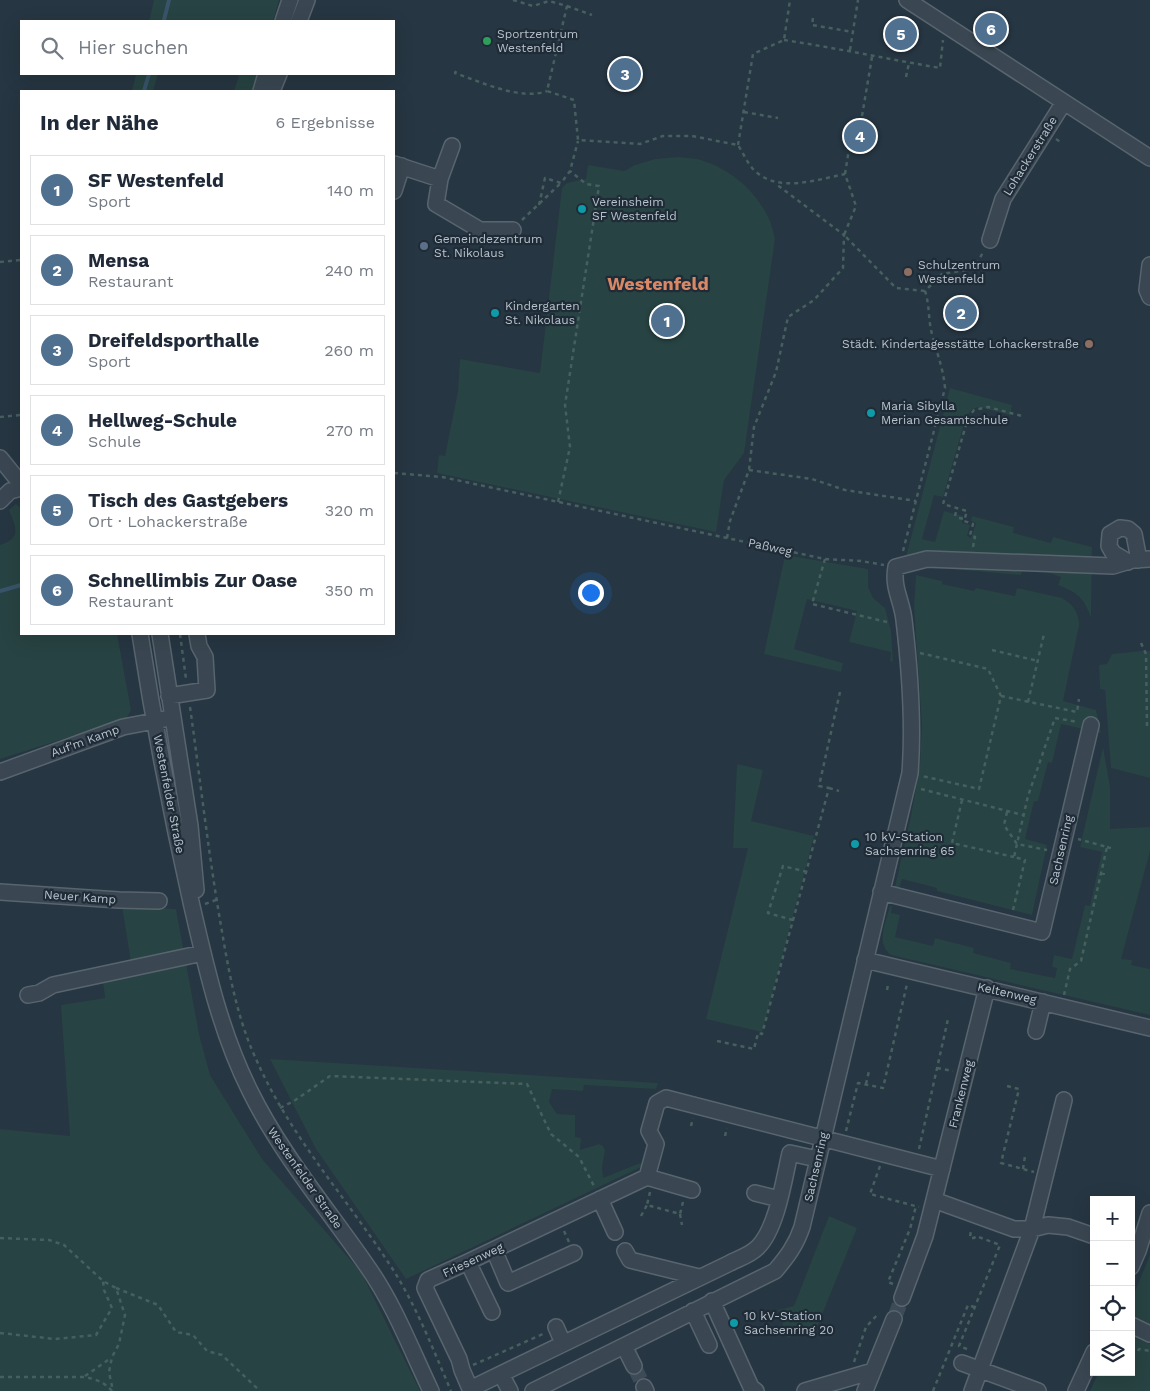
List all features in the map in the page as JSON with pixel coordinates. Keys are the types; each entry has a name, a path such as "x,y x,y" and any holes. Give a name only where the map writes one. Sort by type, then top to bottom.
{"street":[{"path":"283,20 290,0"},
{"path":"299,20 307,0"},
{"name":"Lohackerstraße","path":"907,0 924,5 945,26 1150,158"},
{"path":"261,90 266,75"},
{"path":"272,90 279,75"},
{"name":"Lohackerstraße","path":"990,240 1003,199 1064,102"},
{"path":"452,146 440,179 436,204 480,230 513,230"},
{"path":"395,184 398,165 440,179"},
{"path":"1150,264 1147,290 1150,297"},
{"path":"0,458 20,485"},
{"path":"0,501 10,491 20,486"},
{"path":"895,573 927,560 1113,566 1139,560"},
{"name":"Sachsenring","path":"533,1391 775,1271 797,1242 909,780 912,710 905,626 895,573"},
{"name":"Westenfelder Straße","path":"140,635 174,828 223,1029 264,1118 301,1175 368,1267 390,1303 431,1391"},
{"name":"Westenfelder Straße","path":"160,635 190,826 203,953"},
{"path":"169,696 207,690 205,657 197,635"},
{"name":"Auf'm Kamp","path":"0,772 123,727 172,718"},
{"name":"Sachsenring","path":"881,892 1042,932 1091,725"},
{"name":"Neuer Kamp","path":"0,892 119,900 159,900"},
{"path":"28,995 39,993 54,985 203,953"},
{"name":"Keltenweg","path":"865,960 1150,1028"},
{"name":"Frankenweg","path":"904,1294 925,1236 987,988"},
{"path":"1036,1031 1044,1002"},
{"path":"690,1189 650,1178 656,1144 649,1132 657,1103 666,1098 942,1169"},
{"path":"972,1391 1032,1229 1064,1100"},
{"name":"Friesenweg","path":"650,1178 600,1199 428,1280 425,1288 472,1388 728,1264 757,1248 767,1236 773,1223 790,1153 818,1159"},
{"path":"755,1193 779,1200"},
{"path":"600,1199 615,1232"},
{"path":"933,1205 1014,1228 1032,1229 1048,1225 1068,1227 1090,1235"},
{"path":"1135,1249 1150,1213"},
{"path":"494,1250 508,1283 574,1253"},
{"path":"625,1251 630,1260 700,1277"},
{"path":"468,1262 492,1312"},
{"path":"712,1301 751,1388 756,1391"},
{"path":"693,1311 709,1345"},
{"path":"866,1391 894,1319"},
{"path":"556,1327 564,1343"},
{"path":"1135,1328 1150,1334"},
{"path":"624,1346 634,1366"},
{"path":"1076,1391 1090,1361"},
{"path":"962,1362 1038,1391"},
{"path":"805,1391 873,1371"},
{"path":"501,1374 510,1391"}],"path":[{"path":"513,0 533,6 549,1 592,15"},
{"path":"784,40 790,0"},
{"path":"850,50 858,0"},
{"path":"547,91 567,6"},
{"path":"813,18 812,26 853,32"},
{"path":"925,291 896,288 844,235 775,183 753,169 738,145 752,54 784,40 850,50 872,57 940,68 945,26"},
{"path":"862,116 872,57"},
{"path":"906,77 909,62"},
{"path":"456,71 455,73 518,93 538,94 547,91 574,100 578,140 570,171 561,184 513,230"},
{"path":"744,112 778,118"},
{"path":"578,140 640,144 663,136 692,136 738,145"},
{"path":"1058,140 1062,143"},
{"path":"726,538 730,521 749,470 754,427 776,372 788,317 814,300 843,268 844,235 856,206 845,174 849,149"},
{"path":"558,502 570,447 566,405 599,186 586,184 570,171"},
{"path":"775,183 797,184 845,174"},
{"path":"539,205 545,178 561,184"},
{"path":"925,291 942,274 966,270 977,264 990,240"},
{"path":"0,262 20,260"},
{"path":"895,573 903,554 945,388 943,370 932,332 929,303 925,291"},
{"path":"964,519 967,511 943,504 968,418 974,410 988,407 1022,416"},
{"path":"0,417 20,415"},
{"path":"749,470 812,479 845,490 916,501"},
{"name":"Paßweg","path":"395,473 442,477 825,559 861,561 895,573"},
{"path":"955,516 957,508"},
{"path":"959,518 964,519 964,522 973,524 970,535 975,537 971,561"},
{"path":"825,559 812,604 905,626"},
{"path":"1028,702 1044,634"},
{"path":"180,635 217,900 228,963 244,1028 255,1059 280,1108 300,1139 390,1263 423,1325 451,1391"},
{"path":"1141,644 1146,654 1147,726"},
{"path":"907,649 988,669 1001,696 979,790 909,780"},
{"path":"992,650 1038,661"},
{"path":"839,791 818,786 840,692"},
{"path":"1001,696 1078,712 1079,699"},
{"path":"1014,858 1028,796 1055,718 1091,725"},
{"path":"909,780 962,800 1023,815"},
{"path":"716,1041 754,1049 758,1033 762,1034 829,788"},
{"path":"962,800 952,843 1025,860 1010,924"},
{"path":"1008,812 1004,825 1017,844 1060,853"},
{"path":"1064,836 1114,849"},
{"path":"1061,1006 1070,969 1081,961 1107,847"},
{"path":"793,920 768,913 783,866 806,872"},
{"path":"1101,873 1108,875"},
{"path":"198,904 208,904 217,900"},
{"path":"844,1143 858,1083 882,1088 910,971"},
{"path":"887,990 888,985"},
{"path":"916,1163 948,1019"},
{"path":"866,1085 869,1071"},
{"path":"280,1108 330,1076 527,1084 551,1134 579,1157 600,1199"},
{"path":"1006,1086 1019,1089 1000,1164 1046,1175"},
{"path":"883,1155 870,1194 916,1206 933,1205"},
{"path":"1023,1169 1025,1156"},
{"path":"641,1216 647,1205 650,1178"},
{"path":"682,1225 680,1214 690,1189"},
{"path":"647,1205 680,1214"},
{"path":"904,1294 888,1282 910,1228 916,1206"},
{"path":"959,1346 1000,1246 976,1236 970,1238 972,1229 967,1227"},
{"path":"0,1238 48,1240 64,1245 104,1282 158,1305 176,1332 193,1335 207,1351 222,1355 260,1391"},
{"path":"0,1333 55,1339 96,1335 112,1308 104,1290 104,1282"},
{"path":"113,1391 109,1372 112,1357 119,1344 125,1315 116,1288"},
{"path":"933,1391 968,1304 974,1307"},
{"path":"848,1378 866,1328 879,1313"},
{"path":"462,1370 556,1327"},
{"path":"1138,1351 1139,1349 1150,1351"},
{"path":"84,1377 112,1357"},
{"path":"0,1377 84,1377 96,1379 107,1384 113,1391"}],"green space":[{"path":"154,0 279,0 273,20 149,20"},
{"path":"136,75 158,75 153,90 132,90"},
{"path":"236,75 258,75 252,90 234,90 239,76"},
{"path":"678,157 698,159 712,164 732,175 749,189 763,207 775,239 744,453 724,480 716,532 437,473 439,455 445,456 458,391 460,359 540,373 562,188 567,183 586,179 588,165 624,171 635,165 655,159"},
{"path":"950,388 1012,405 1010,415 979,407 972,409 966,417 943,497 934,495 922,539 935,542 944,511 963,516 962,523 970,525 967,536 971,538 976,523 971,521 972,516 1014,527 1013,533 1051,543 1053,537 1092,547 1091,617 1079,596 1058,585 1061,577 1038,569 1023,567 1021,575 916,566 906,557"},
{"path":"16,504 20,507 20,635 117,635 131,710 126,719 0,759 0,545 12,539 15,535 15,526 9,510"},
{"path":"785,555 868,569 868,587 873,598 885,608 891,631 893,662 890,661 891,652 849,642 857,611 807,599 794,649 843,663 841,672 764,654"},
{"path":"916,575 942,581 942,584 974,591 976,588 1015,596 1017,588 1062,598 1077,613 1079,625 1063,701 1096,710 1101,733 1061,724 1052,763 1048,762 1038,801 1034,801 1025,839 1047,845 1032,915 937,891 937,888 902,879 899,888 895,887 920,765 922,725 914,607"},
{"path":"1150,651 1150,778 1111,768 1105,690 1100,689 1099,665 1107,664 1112,654"},
{"path":"1103,747 1110,787 1110,829 1150,827 1150,851 1121,959 1132,960 1131,965 1150,969 1150,1015 891,955 886,950 883,932 890,906 892,906 891,913 900,915 895,937 933,946 935,938 974,948 973,953 1011,963 1010,969 1055,978 1057,968 1052,967 1054,955 1072,959 1085,905 1090,906 1102,852 1080,847"},
{"path":"737,764 763,770 751,821 814,836 762,1032 706,1019 748,848 733,848"},
{"path":"122,906 176,909 199,1034 210,1075 262,1159 361,1272 420,1391 0,1391 0,1129 70,1136 61,1005 105,998 103,981 133,975"},
{"path":"270,1059 658,1083 656,1089 584,1085 583,1091 552,1089 549,1102 557,1114 575,1115 575,1137 581,1138 580,1150 599,1144 603,1146 605,1150 602,1167 603,1178 640,1163 643,1166 406,1279 316,1149"},
{"path":"829,1216 857,1228 817,1327 787,1338 778,1310 794,1306"},
{"path":"1150,1255 1150,1324 1135,1318 1135,1291"},
{"path":"1135,1338 1150,1344 1150,1391 1090,1391 1097,1376 1135,1376"}],"waterway":[{"path":"164,20 169,0"},
{"path":"144,90 149,75"},
{"path":"0,591 20,585"}],"tunnel":[{"path":"894,1319 902,1298"},
{"path":"634,1366 644,1387"}],"place":[{"name":"Schnellimbis Zur Oase","path":"991,29"},
{"name":"Tisch des Gastgebers","path":"901,34"},
{"name":"Sportzentrum Westenfeld","path":"487,41"},
{"name":"Dreifeldsporthalle","path":"625,74"},
{"name":"Hellweg-Schule","path":"860,136"},
{"name":"Vereinsheim SF Westenfeld","path":"582,209"},
{"name":"Gemeindezentrum St. Nikolaus","path":"424,246"},
{"name":"Schulzentrum Westenfeld","path":"908,272"},
{"name":"Kindergarten St. Nikolaus","path":"495,313"},
{"name":"Mensa","path":"961,313"},
{"name":"SF Westenfeld","path":"667,321"},
{"name":"Städt. Kindertagesstätte Lohackerstraße","path":"1089,344"},
{"name":"Maria Sibylla Merian Gesamtschule","path":"871,413"},
{"name":"10 kV-Station Sachsenring 65","path":"855,844"},
{"name":"10 kV-Station Sachsenring 20","path":"734,1323"}],"district":[{"name":"Westenfeld","path":"658,284"}]}
